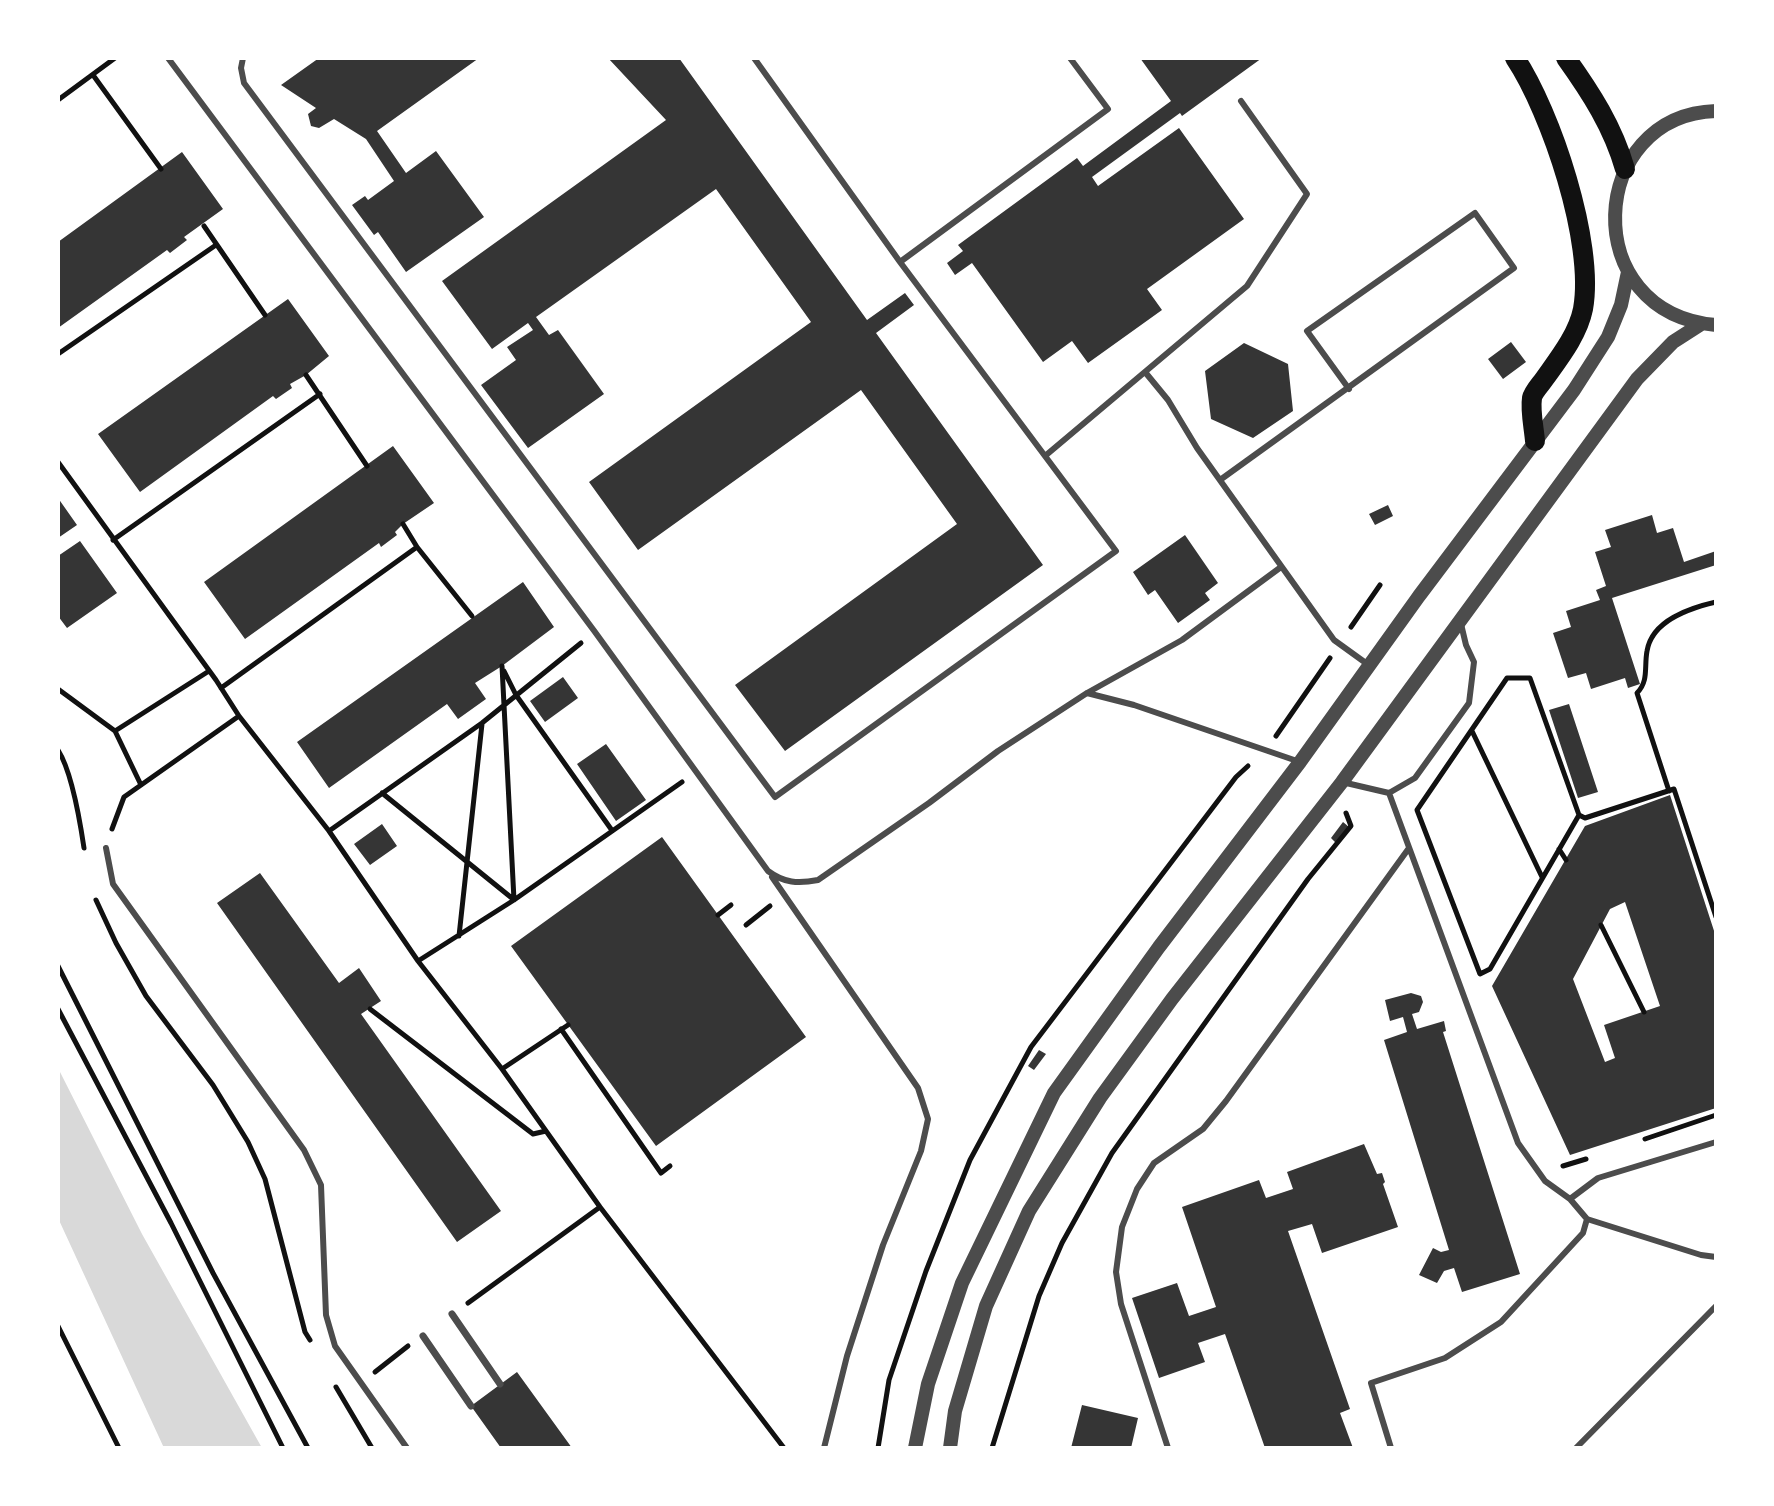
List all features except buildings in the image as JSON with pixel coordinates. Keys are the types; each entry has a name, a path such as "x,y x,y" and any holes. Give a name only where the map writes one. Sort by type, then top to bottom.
{"main road":[{"path":"1515,58 1528,77 1552,129 1570,195 1584,268 1583,310 1568,346 1532,396 1535,441"},
{"path":"1566,58 1601,109 1625,169"}],"street":[{"path":"1708,325 1679,317 1641,290 1628,272 1617,245 1613,217 1617,189 1625,169 1648,139 1674,121 1703,111 1716,111"},
{"path":"915,1448 928,1384 962,1283 1054,1093 1159,947 1300,762 1608,337 1621,305 1628,272"},
{"path":"950,1448 955,1411 986,1306 1029,1211 1100,1098 1163,1011 1342,782 1637,379 1673,342 1708,325"},
{"path":"452,1314 500,1384"},
{"path":"423,1336 471,1406"}],"lane":[{"path":"168,58 595,632 768,871 918,1088 928,1119 921,1151 883,1245 847,1356 824,1448"},
{"path":"243,58 244,83 775,797 1116,551 900,262 754,58"},
{"path":"900,262 1108,109 1070,58"},
{"path":"1045,456 1247,286 1307,194 1241,101"},
{"path":"1220,480 1349,389 1514,268 1475,213 1307,331 1349,389"},
{"path":"1145,372 1168,400 1281,567 1339,644 1370,666"},
{"path":"768,871 780,880 801,883 818,880 998,751 1087,693 1182,640 1281,567"},
{"path":"1342,782 1389,793 1415,778 1469,703 1474,662 1460,619"},
{"path":"1087,693 1134,705 1300,762"},
{"path":"1389,793 1518,1143 1545,1181 1570,1199 1587,1219 1716,1257"},
{"path":"106,848 113,884 304,1150 321,1185 326,1315 335,1346 407,1448"},
{"path":"1168,1448 1121,1304 1116,1272 1122,1227 1137,1189 1154,1163 1203,1129 1226,1101 1409,848"},
{"path":"1570,1199 1598,1178 1716,1142"},
{"path":"1391,1448 1371,1383 1445,1358 1501,1322 1583,1233 1587,1219"},
{"path":"1576,1448 1716,1306"}],"path":[{"path":"58,100 115,58"},
{"path":"93,75 161,169"},
{"path":"204,226 265,315"},
{"path":"58,354 216,245"},
{"path":"306,375 367,466"},
{"path":"113,540 320,394"},
{"path":"58,462 239,716 329,831 418,961 784,1448"},
{"path":"403,524 417,547 472,616"},
{"path":"221,688 417,547"},
{"path":"1236,777 1266,750 1380,585"},
{"path":"1669,791 1637,693 1645,685 1647,647 1664,623 1692,608 1716,602"},
{"path":"329,831 482,723 595,632"},
{"path":"514,900 502,666 516,695 611,829"},
{"path":"115,731 209,671"},
{"path":"1579,815 1490,969 1480,974 1417,810 1507,678 1530,678 1579,815 1585,818 1674,789 1716,917"},
{"path":"58,689 115,731 141,785"},
{"path":"106,848 124,797 239,716"},
{"path":"459,936 482,723"},
{"path":"1471,729 1543,878"},
{"path":"58,750 78,814 86,859"},
{"path":"418,961 514,900 611,829 696,774"},
{"path":"382,793 514,900"},
{"path":"992,1448 1039,1296 1069,1230 1112,1153 1308,879 1351,826 1346,812"},
{"path":"1559,849 1566,860"},
{"path":"91,888 116,943 146,996 213,1085 248,1142 265,1179 305,1332 312,1344"},
{"path":"746,925 785,895"},
{"path":"718,915 731,905"},
{"path":"1601,925 1644,1012"},
{"path":"58,966 213,1273 308,1448"},
{"path":"58,1009 171,1223 283,1448"},
{"path":"370,1009 533,1134 546,1131"},
{"path":"502,1069 568,1025"},
{"path":"561,1029 661,1173 670,1166"},
{"path":"452,1314 600,1207"},
{"path":"58,1326 119,1448"},
{"path":"374,1373 423,1336"},
{"path":"332,1381 372,1448"}],"shaded area":[{"path":"58,1068 142,1234 262,1448 164,1448 58,1218"}]}
